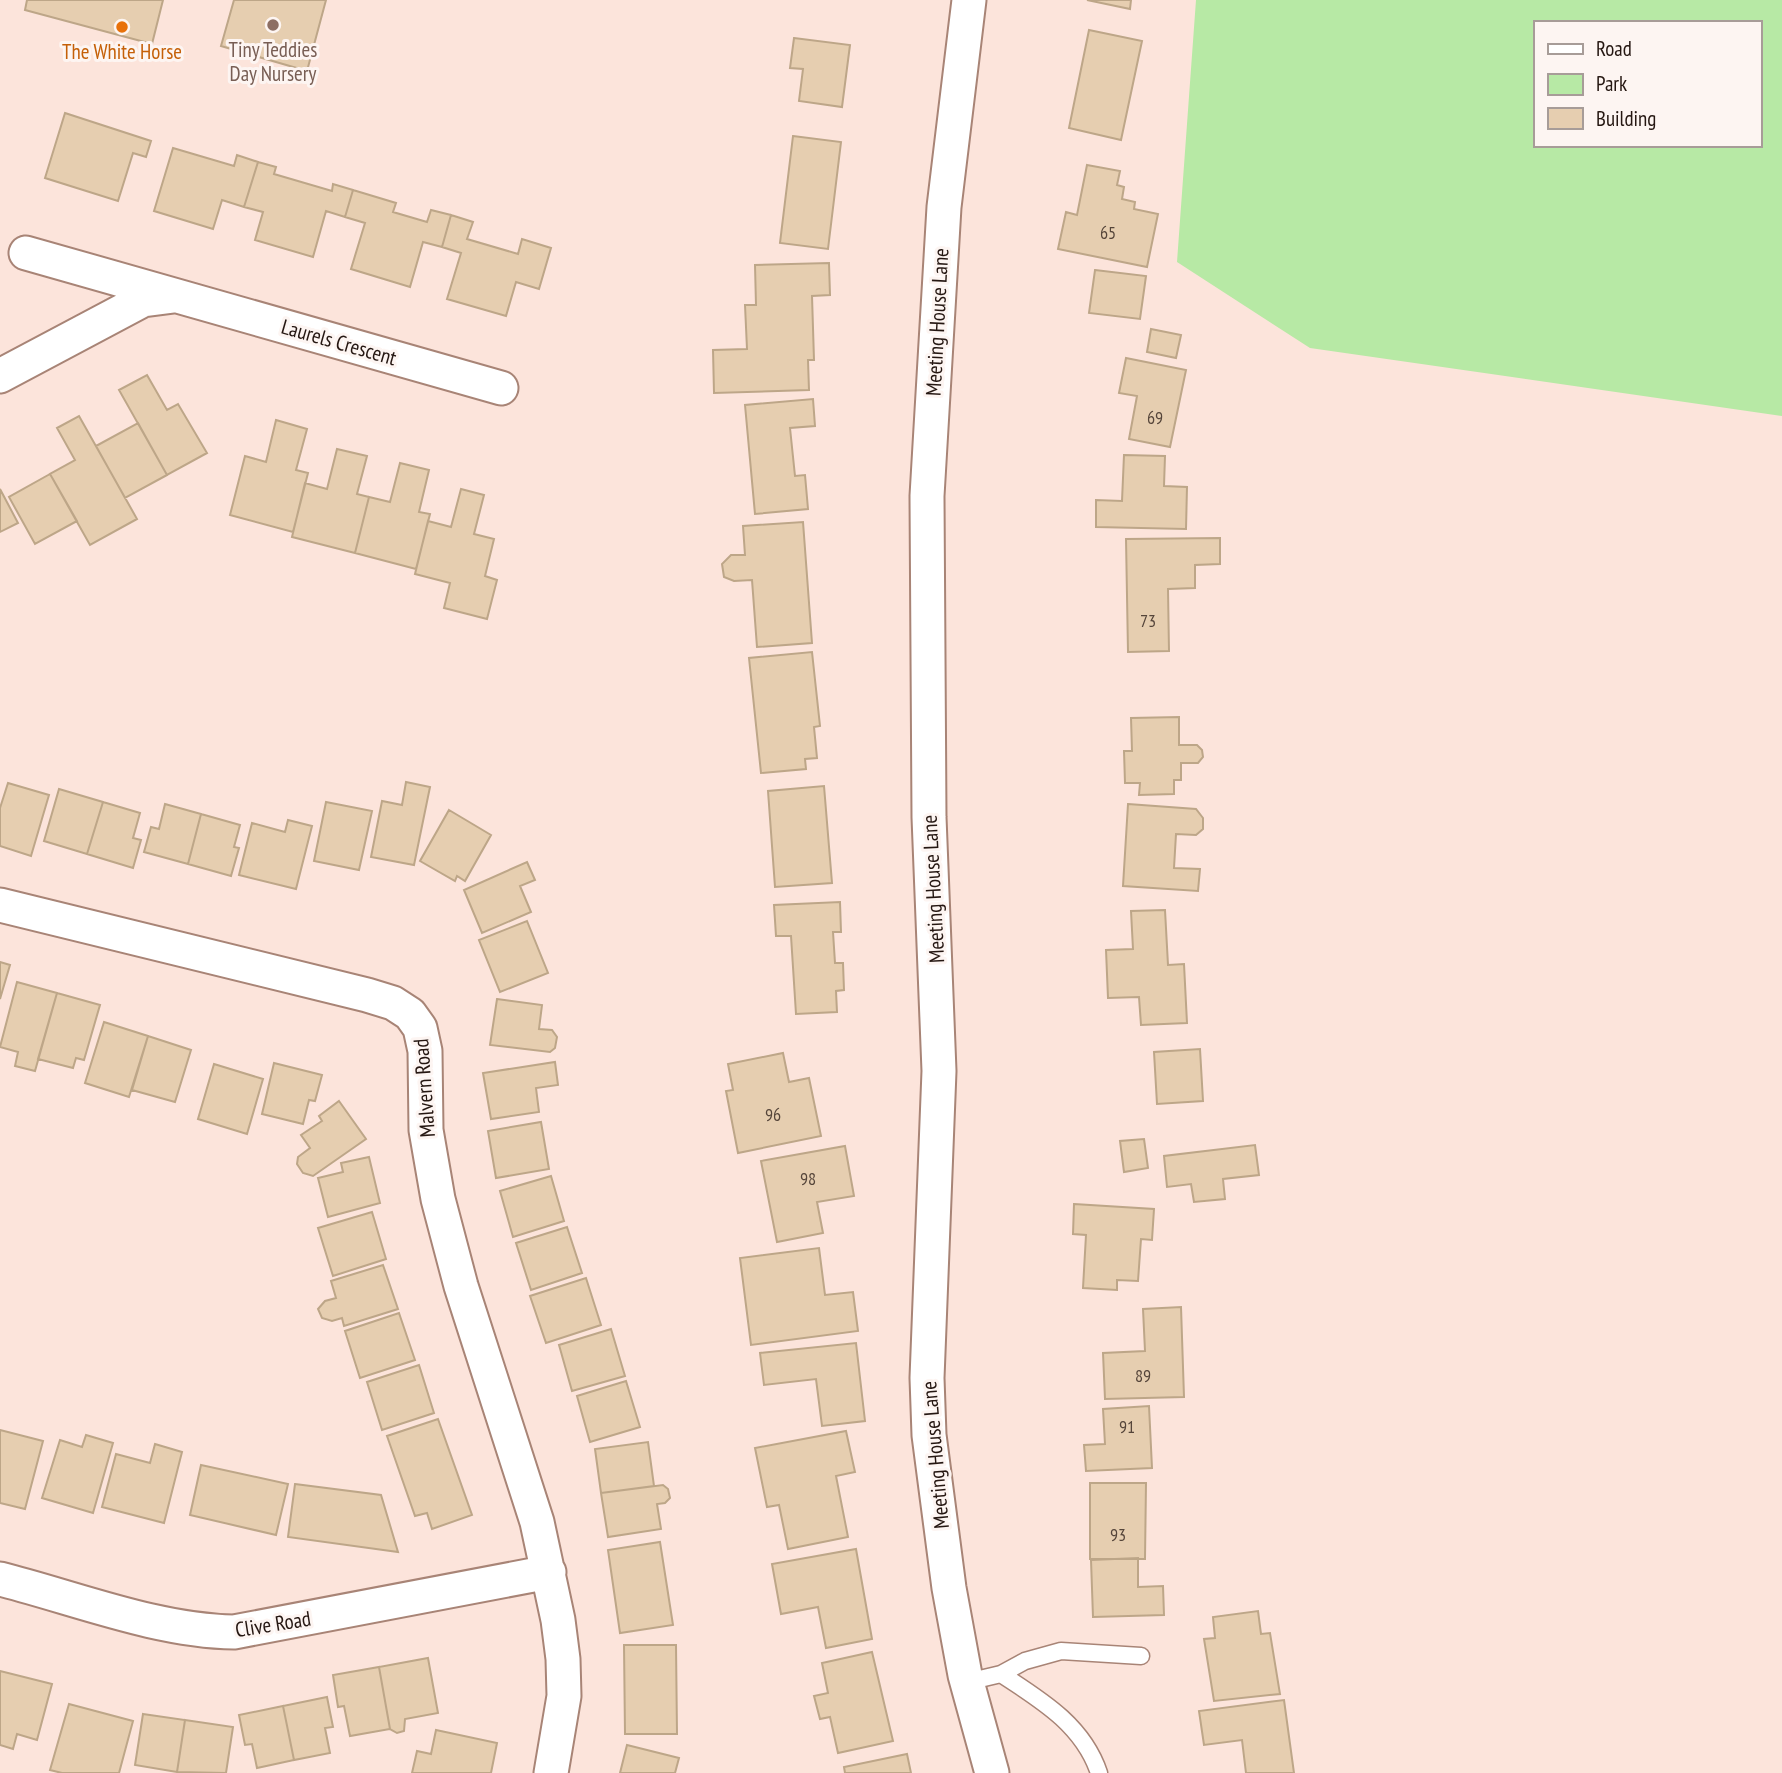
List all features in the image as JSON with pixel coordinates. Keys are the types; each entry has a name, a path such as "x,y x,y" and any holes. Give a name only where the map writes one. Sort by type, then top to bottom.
{"street":[{"name":"Meeting House Lane","path":"969,0 944,206 927,496 929,817 939,1058 929,1314 929,1435 949,1588 967,1682 992,1773"},
{"name":"Laurels Crescent","path":"26,253 501,388"},
{"name":"Laurels Crescent","path":"0,376 143,300 177,296"},
{"name":"Malvern Road","path":"0,905 367,995 393,1003 410,1014 420,1028 425,1051 426,1130 438,1199 461,1286 528,1493 560,1633 564,1696 551,1773"},
{"name":"Clive Road","path":"0,1579 162,1624 203,1631 234,1632 548,1572"}],"lane":[{"path":"967,1682 1001,1674 1025,1661 1061,1651 1141,1656"},
{"path":"1001,1674 1064,1719 1078,1734 1099,1773"}],"green space":[{"path":"1196,0 1782,0 1782,416 1310,348 1177,262"}],"building":[{"name":"The White Horse","path":"27,0 163,0 152,44 25,10"},
{"name":"Tiny Teddies Day Nursery","path":"234,0 326,0 307,71 221,46"},
{"path":"1087,0 1131,0 1130,9"},
{"path":"1089,30 1142,41 1121,140 1069,128"},
{"path":"794,38 850,45 842,107 799,101 803,69 790,68"},
{"path":"65,113 151,141 146,157 133,153 118,201 45,178"},
{"path":"793,136 841,142 828,249 780,243"},
{"path":"173,148 234,166 237,155 258,162 244,207 222,200 213,229 154,211"},
{"path":"258,162 276,167 274,174 332,191 333,184 353,190 345,217 326,211 313,257 255,240 263,212 244,207"},
{"path":"1087,165 1120,171 1117,185 1124,187 1122,199 1135,202 1134,209 1158,214 1147,267 1058,249 1066,212 1077,215"},
{"path":"353,190 396,203 393,212 427,222 431,210 451,215 442,247 423,242 410,287 351,269 365,223 345,217"},
{"path":"451,215 473,222 467,239 518,254 522,239 551,248 539,289 516,282 506,316 447,299 461,253 442,247"},
{"path":"829,263 830,295 812,296 814,360 808,360 809,390 714,393 713,350 747,349 745,305 756,305 755,265"},
{"path":"1095,270 1146,276 1140,319 1089,313"},
{"path":"1151,329 1181,335 1176,358 1147,352"},
{"path":"1126,358 1186,370 1170,447 1129,439 1137,396 1119,393"},
{"path":"147,375 167,410 178,404 207,453 167,475 119,390"},
{"path":"813,399 815,426 790,428 795,476 805,475 808,509 755,514 745,405"},
{"path":"79,416 137,519 90,545 50,474 75,460 57,428"},
{"path":"276,420 307,429 296,470 308,473 293,532 230,515 245,456 266,462"},
{"path":"138,423 167,475 125,498 96,446"},
{"path":"337,449 367,456 357,494 369,497 355,553 292,537 305,483 327,489"},
{"path":"1124,455 1165,456 1164,486 1187,487 1186,529 1096,527 1096,500 1122,501"},
{"path":"400,463 429,470 419,512 430,514 416,569 355,553 369,497 390,502"},
{"path":"50,474 77,521 35,544 9,497"},
{"path":"0,489 18,523 0,532"},
{"path":"461,489 484,495 474,534 494,539 485,576 497,580 487,619 444,608 450,583 415,574 428,521 451,527"},
{"path":"803,522 812,643 757,647 752,580 734,581 724,577 722,564 731,555 745,555 743,526"},
{"path":"1220,538 1220,564 1195,565 1195,588 1168,589 1169,651 1128,652 1126,539"},
{"path":"812,652 820,726 814,727 817,758 805,759 806,769 761,773 749,658"},
{"path":"1179,717 1179,745 1197,745 1202,750 1203,757 1198,763 1181,763 1181,780 1174,780 1174,794 1139,795 1140,783 1125,783 1124,751 1132,751 1131,718"},
{"path":"406,782 430,787 414,865 371,857 382,801 402,805"},
{"path":"8,783 49,795 31,856 0,846 0,808"},
{"path":"824,786 832,883 775,887 768,791"},
{"path":"59,789 103,802 87,854 44,841"},
{"path":"103,802 140,813 133,838 141,840 133,868 87,854"},
{"path":"326,802 372,811 359,870 314,861"},
{"path":"165,804 201,814 188,864 144,852 151,827 159,829"},
{"path":"1128,804 1196,809 1203,818 1203,829 1196,835 1176,834 1174,868 1200,869 1198,891 1123,886"},
{"path":"449,810 491,835 465,881 457,876 455,881 420,861"},
{"path":"201,814 240,825 234,847 239,848 231,876 188,864"},
{"path":"288,820 312,826 296,889 239,875 252,823 285,832"},
{"path":"527,862 535,880 520,886 531,912 482,933 464,890"},
{"path":"840,902 841,932 833,932 835,963 843,963 844,990 836,991 837,1012 796,1014 791,936 776,936 774,905"},
{"path":"1165,910 1168,965 1184,964 1187,1023 1141,1025 1139,997 1108,998 1106,950 1133,949 1131,911"},
{"path":"527,921 548,973 500,992 479,940"},
{"path":"0,962 10,965 0,999"},
{"path":"17,982 57,993 35,1071 15,1066 18,1052 0,1047"},
{"path":"57,993 100,1005 84,1060 76,1058 73,1068 38,1059"},
{"path":"497,999 542,1005 539,1029 552,1030 557,1037 555,1048 550,1052 490,1045"},
{"path":"104,1022 148,1036 129,1097 85,1083"},
{"path":"148,1036 191,1050 175,1102 132,1090"},
{"path":"1200,1049 1203,1101 1157,1104 1154,1052"},
{"path":"783,1053 789,1082 809,1078 821,1136 738,1153 726,1091 733,1090 728,1064"},
{"path":"555,1062 558,1085 536,1088 539,1112 491,1119 483,1073"},
{"path":"274,1063 322,1075 315,1101 309,1100 303,1124 262,1114"},
{"path":"214,1064 263,1079 247,1134 198,1119"},
{"path":"339,1101 366,1139 313,1176 303,1173 297,1164 298,1157 310,1148 301,1135 322,1121 319,1116"},
{"path":"541,1122 549,1169 496,1178 488,1131"},
{"path":"1144,1139 1148,1168 1124,1172 1120,1141"},
{"path":"1255,1145 1259,1175 1223,1179 1225,1199 1194,1202 1191,1184 1167,1187 1164,1156"},
{"path":"845,1146 854,1196 817,1202 823,1233 777,1242 761,1161"},
{"path":"369,1157 380,1203 328,1217 318,1178 343,1172 341,1163"},
{"path":"551,1176 564,1221 513,1237 500,1191"},
{"path":"1074,1204 1154,1209 1152,1240 1141,1239 1138,1281 1117,1280 1117,1290 1083,1288 1086,1235 1073,1234"},
{"path":"372,1212 386,1259 333,1276 318,1228"},
{"path":"567,1227 582,1273 531,1290 516,1243"},
{"path":"819,1248 825,1295 853,1292 858,1331 751,1345 740,1258"},
{"path":"383,1265 398,1309 344,1326 342,1318 332,1321 322,1318 318,1309 325,1301 336,1298 331,1281"},
{"path":"586,1278 601,1325 546,1343 530,1296"},
{"path":"1181,1307 1184,1397 1105,1399 1103,1353 1145,1351 1143,1309"},
{"path":"399,1313 415,1360 360,1378 345,1331"},
{"path":"611,1329 625,1376 572,1391 559,1345"},
{"path":"856,1343 865,1421 822,1426 816,1379 764,1385 760,1353"},
{"path":"419,1365 434,1413 382,1430 367,1382"},
{"path":"626,1381 640,1427 590,1442 577,1396"},
{"path":"1149,1406 1152,1468 1086,1471 1084,1445 1105,1444 1103,1409"},
{"path":"438,1419 472,1515 432,1529 427,1513 415,1516 387,1436"},
{"path":"0,1430 43,1441 25,1509 0,1503"},
{"path":"846,1431 855,1472 836,1476 848,1537 788,1549 779,1505 767,1507 755,1448"},
{"path":"86,1435 113,1443 93,1513 42,1498 60,1440 82,1447"},
{"path":"648,1442 654,1486 601,1493 595,1449"},
{"path":"155,1444 182,1452 164,1523 102,1507 116,1454 150,1463"},
{"path":"201,1465 288,1484 276,1535 190,1515"},
{"path":"1090,1483 1146,1483 1145,1559 1090,1559"},
{"path":"295,1484 381,1495 398,1552 288,1537"},
{"path":"663,1485 668,1489 670,1498 665,1503 657,1504 661,1529 608,1537 601,1493"},
{"path":"660,1542 673,1625 620,1633 608,1550"},
{"path":"856,1549 872,1639 826,1648 818,1607 781,1614 772,1564"},
{"path":"1138,1558 1138,1587 1163,1586 1164,1615 1093,1617 1091,1560"},
{"path":"1258,1611 1261,1634 1270,1633 1280,1694 1214,1701 1204,1639 1215,1638 1213,1617"},
{"path":"624,1645 676,1645 677,1734 625,1734"},
{"path":"872,1652 893,1741 838,1753 830,1717 820,1719 814,1696 828,1693 822,1663"},
{"path":"428,1658 438,1713 405,1719 404,1731 397,1733 390,1729 379,1667"},
{"path":"379,1667 390,1729 350,1736 344,1706 338,1707 333,1675"},
{"path":"0,1671 52,1684 37,1740 17,1734 13,1749 0,1745"},
{"path":"327,1697 333,1727 325,1728 330,1753 294,1760 283,1706"},
{"path":"1284,1700 1294,1773 1246,1773 1242,1740 1204,1745 1199,1711"},
{"path":"69,1704 133,1721 119,1773 62,1773 50,1770"},
{"path":"283,1706 294,1760 257,1768 252,1744 245,1745 239,1715"},
{"path":"143,1714 185,1720 177,1772 135,1765"},
{"path":"185,1720 233,1727 226,1773 177,1772"},
{"path":"436,1730 497,1743 491,1773 412,1773 417,1751 431,1754"},
{"path":"627,1745 679,1758 675,1773 620,1773"},
{"path":"907,1754 911,1773 845,1773 844,1767"}],"place":[{"name":"Tiny Teddies Day Nursery","path":"273,25"},
{"name":"The White Horse","path":"122,27"}]}
